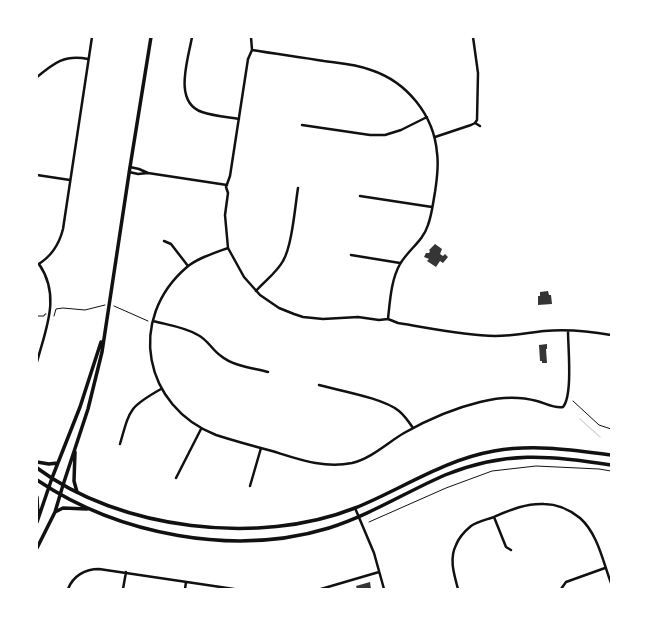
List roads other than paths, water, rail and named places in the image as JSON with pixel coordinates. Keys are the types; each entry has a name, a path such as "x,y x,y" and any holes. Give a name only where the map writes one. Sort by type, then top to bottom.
{"main road":[{"path":"37,548 55,512 97,375 151,37"},
{"path":"38,521 57,463 80,408 105,332"},
{"path":"37,468 63,485 106,505 145,517 233,529 293,525 333,516 355,508 443,466 494,451 543,447 562,448 611,455"},
{"path":"75,449 74,481 77,492"},
{"path":"37,480 60,495 88,509 120,521 149,529 198,538 236,541 266,540 302,535 329,528 359,517 444,476 466,467 492,461 526,456 548,456 611,464"},
{"path":"37,462 49,464 57,463"},
{"path":"37,497 38,521"},
{"path":"55,512 64,508 88,509"}],"street":[{"path":"37,362 50,315 51,303 49,284 38,265 51,254 60,238 92,37"},
{"path":"192,37 184,84 187,99 192,106 202,112 239,119"},
{"path":"251,37 252,50 248,59 230,176 227,184 228,193 225,222 228,248 240,271 256,291 279,308 303,317 323,319 358,317 379,320 388,319 398,323 487,336 568,330 611,335"},
{"path":"435,137 475,123 478,116 478,73 473,37"},
{"path":"252,50 351,65 372,70 384,75 402,87 415,100 427,117 435,137 438,163 430,220 424,235 400,263 394,280 388,319"},
{"path":"37,77 56,62 64,58 78,57 88,59"},
{"path":"302,125 370,135 385,135 401,130 427,117"},
{"path":"475,123 480,126"},
{"path":"130,167 148,173"},
{"path":"129,172 138,174 148,173 227,184"},
{"path":"37,175 70,180"},
{"path":"256,291 278,268 286,256 289,246 298,188"},
{"path":"360,196 432,207"},
{"path":"164,241 171,244 188,266"},
{"path":"228,248 188,266 168,287 160,301 153,322 150,339 151,356 155,374 161,389 170,402 201,429 216,435 316,463 342,464 357,461 373,454 413,428 472,404 491,399 526,399 559,408 564,407 566,403 569,379 568,330"},
{"path":"351,255 400,263"},
{"path":"153,322 193,332 204,338 226,360 268,372"},
{"path":"319,385 377,400 390,405 405,416 413,428"},
{"path":"120,444 127,419 132,408 141,400 161,389"},
{"path":"176,478 201,429"},
{"path":"250,486 261,448"},
{"path":"458,589 452,562 453,553 460,537 470,527 521,507 536,504 550,504 576,515 589,529 595,540 611,584"},
{"path":"355,508 374,553 384,589"},
{"path":"494,517 506,547 511,550"},
{"path":"561,589 566,582 605,568"},
{"path":"68,589 70,584 77,576 89,570 99,569 234,589"},
{"path":"123,589 126,572"},
{"path":"321,589 379,572"},
{"path":"185,589 186,582"}],"waterway":[{"path":"580,419 600,437"}]}
